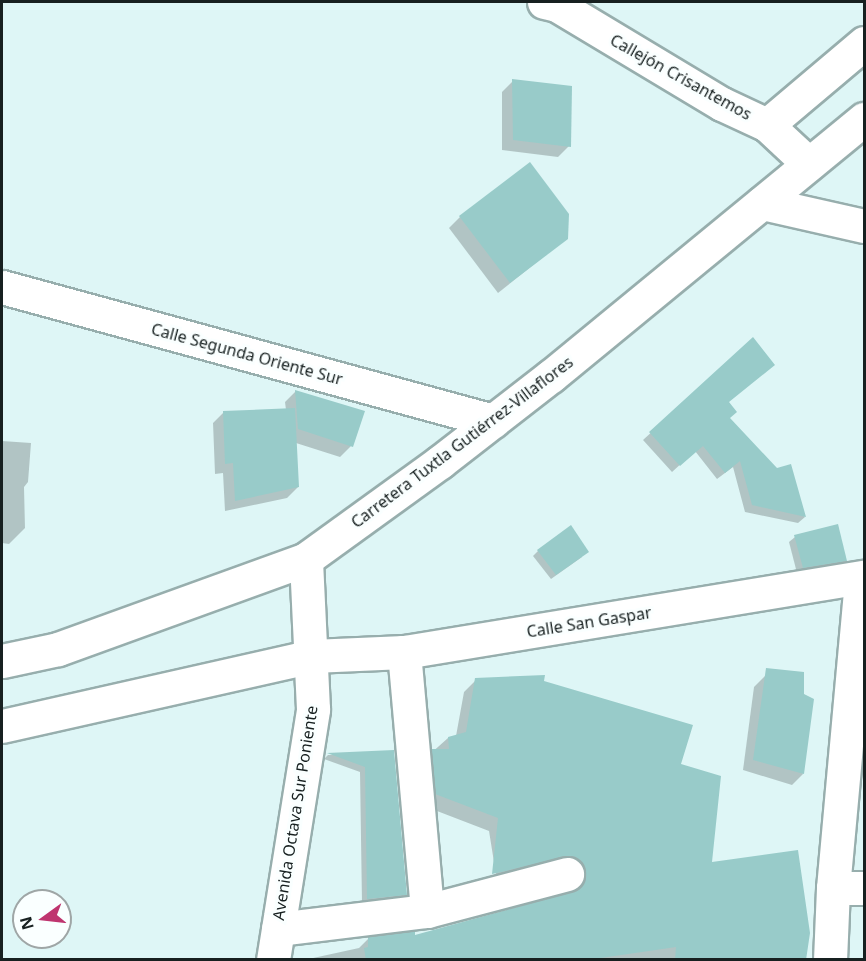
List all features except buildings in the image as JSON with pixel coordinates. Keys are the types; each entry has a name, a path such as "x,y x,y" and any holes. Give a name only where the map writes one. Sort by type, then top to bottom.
{"street":[{"name":"Callejón Crisantemos","path":"544,2 557,5 722,104 767,125 809,164"},
{"path":"767,125 864,43"},
{"name":"Carretera Tuxtla Gutiérrez-Villaflores","path":"2,661 58,649 306,559 493,421 864,119"},
{"path":"762,203 864,226"},
{"name":"Calle Segunda Oriente Sur","path":"2,287 493,421"},
{"name":"Avenida Octava Sur Poniente","path":"275,944 313,709 306,559"},
{"path":"830,960 849,888 863,578"},
{"name":"Calle San Gaspar","path":"2,726 312,656 404,652 863,578"},
{"path":"404,652 426,911"},
{"path":"275,944 426,911 567,874"}]}
